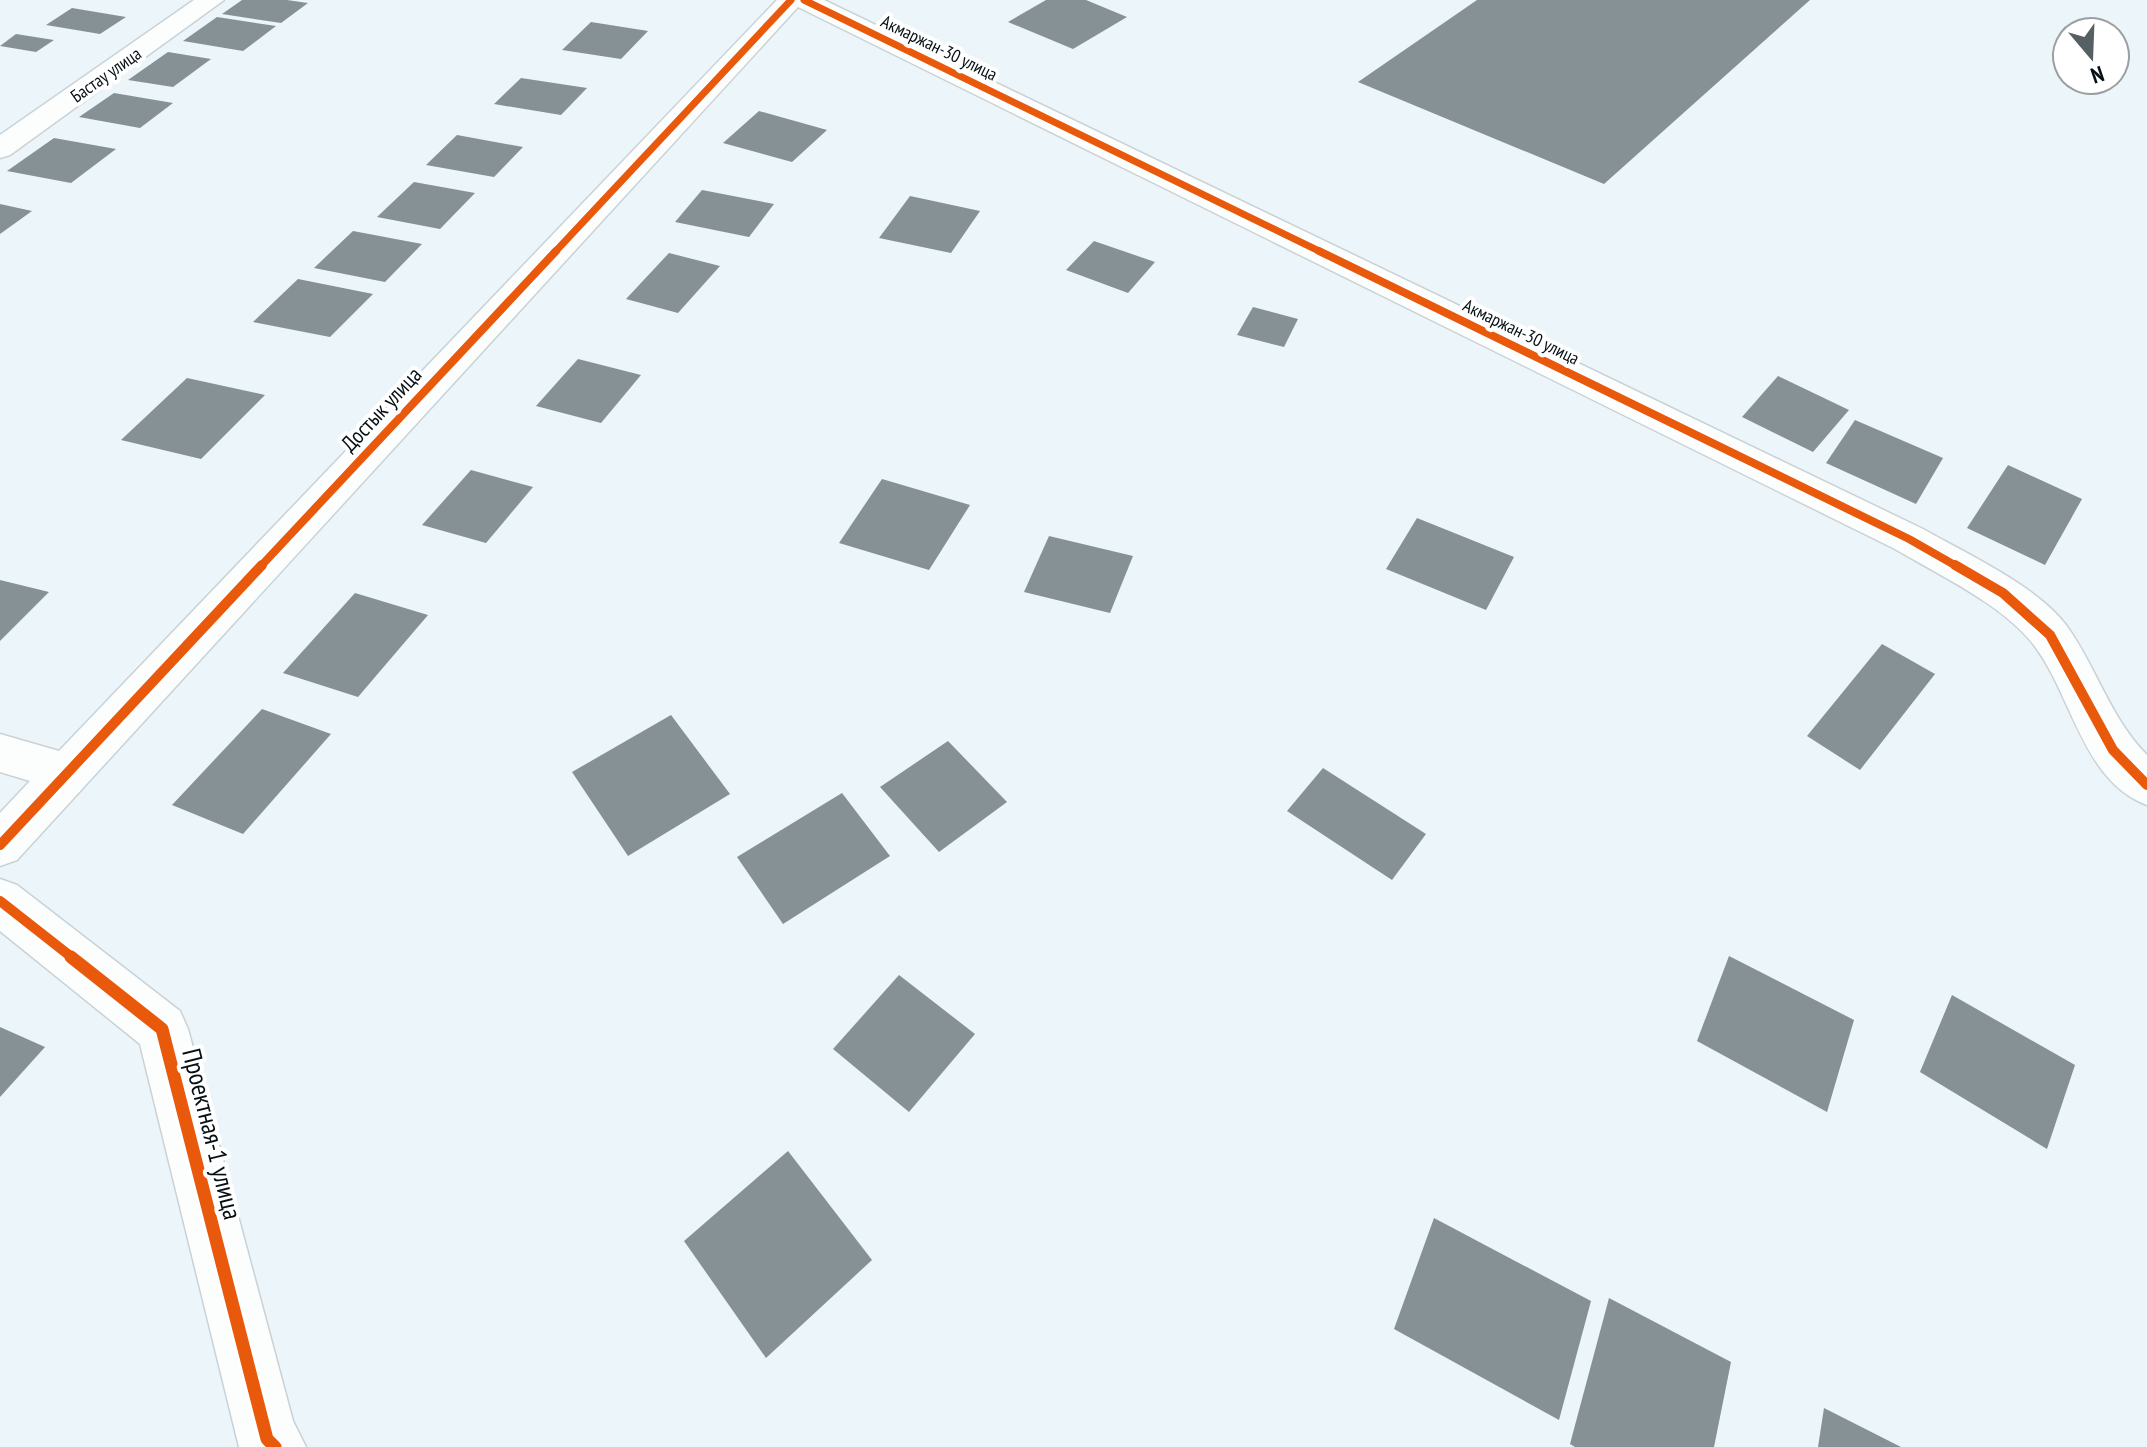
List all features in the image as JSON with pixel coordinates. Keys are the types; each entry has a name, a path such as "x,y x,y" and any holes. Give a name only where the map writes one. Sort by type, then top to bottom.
{"street":[{"name":"Бастау улица","path":"0,149 211,0"},
{"name":"Достык улица","path":"0,845 791,0"},
{"name":"Акмаржан-30 улица","path":"804,0 1895,532 2003,593 2050,635 2113,750 2147,785"},
{"path":"0,753 67,773"},
{"name":"Проектная-1 улица","path":"0,901 162,1029 267,1439 275,1447"}],"building":[{"path":"242,0 308,3 281,23 222,14"},
{"path":"1046,0 1086,0 1127,17 1073,49 1008,22"},
{"path":"1477,0 1810,0 1604,184 1358,82"},
{"path":"72,8 126,17 100,34 46,25"},
{"path":"217,17 276,26 243,51 183,41"},
{"path":"591,22 648,31 621,59 562,50"},
{"path":"16,34 54,40 36,52 0,46"},
{"path":"168,52 211,59 173,87 128,80"},
{"path":"521,78 587,88 561,115 494,104"},
{"path":"114,93 173,103 140,128 79,117"},
{"path":"759,111 827,130 792,162 723,143"},
{"path":"457,135 523,147 494,177 426,165"},
{"path":"54,138 116,149 71,183 7,171"},
{"path":"414,182 475,193 440,229 377,217"},
{"path":"702,190 774,204 749,237 675,222"},
{"path":"910,196 980,211 951,253 879,238"},
{"path":"0,204 32,211 0,234"},
{"path":"353,231 422,244 385,282 314,268"},
{"path":"1094,241 1155,262 1128,293 1066,270"},
{"path":"669,253 720,266 678,313 626,299"},
{"path":"298,279 373,294 330,337 253,322"},
{"path":"1253,307 1298,319 1284,347 1237,335"},
{"path":"578,359 641,375 601,423 536,406"},
{"path":"1778,376 1849,410 1813,452 1742,417"},
{"path":"187,378 265,395 201,459 121,440"},
{"path":"1855,420 1943,458 1916,504 1826,463"},
{"path":"2008,465 2082,499 2045,565 1967,528"},
{"path":"471,470 533,487 486,543 422,525"},
{"path":"882,479 970,505 929,570 839,543"},
{"path":"1417,518 1514,557 1486,610 1386,569"},
{"path":"1049,536 1133,556 1110,613 1024,592"},
{"path":"0,580 49,592 0,641"},
{"path":"355,593 428,615 358,697 283,673"},
{"path":"1882,644 1935,674 1860,770 1807,736"},
{"path":"262,709 331,734 243,834 172,805"},
{"path":"671,715 730,794 628,856 572,772"},
{"path":"948,741 1007,802 939,852 880,787"},
{"path":"1323,768 1426,834 1392,880 1287,811"},
{"path":"842,793 890,856 783,924 737,857"},
{"path":"1729,956 1854,1020 1827,1112 1697,1041"},
{"path":"899,975 975,1034 909,1112 833,1049"},
{"path":"1952,995 2075,1065 2047,1149 1920,1072"},
{"path":"0,1027 45,1047 0,1097"},
{"path":"788,1151 872,1260 766,1358 684,1241"},
{"path":"1434,1218 1591,1301 1559,1420 1394,1329"},
{"path":"1609,1298 1731,1362 1714,1447 1575,1447 1570,1444"},
{"path":"1824,1408 1901,1447 1818,1447"}],"cycle path":[{"path":"0,845 791,0"},
{"path":"804,0 1909,539 2003,593 2050,635 2113,750 2147,785"},
{"path":"0,901 162,1029 267,1439 275,1447"}]}
